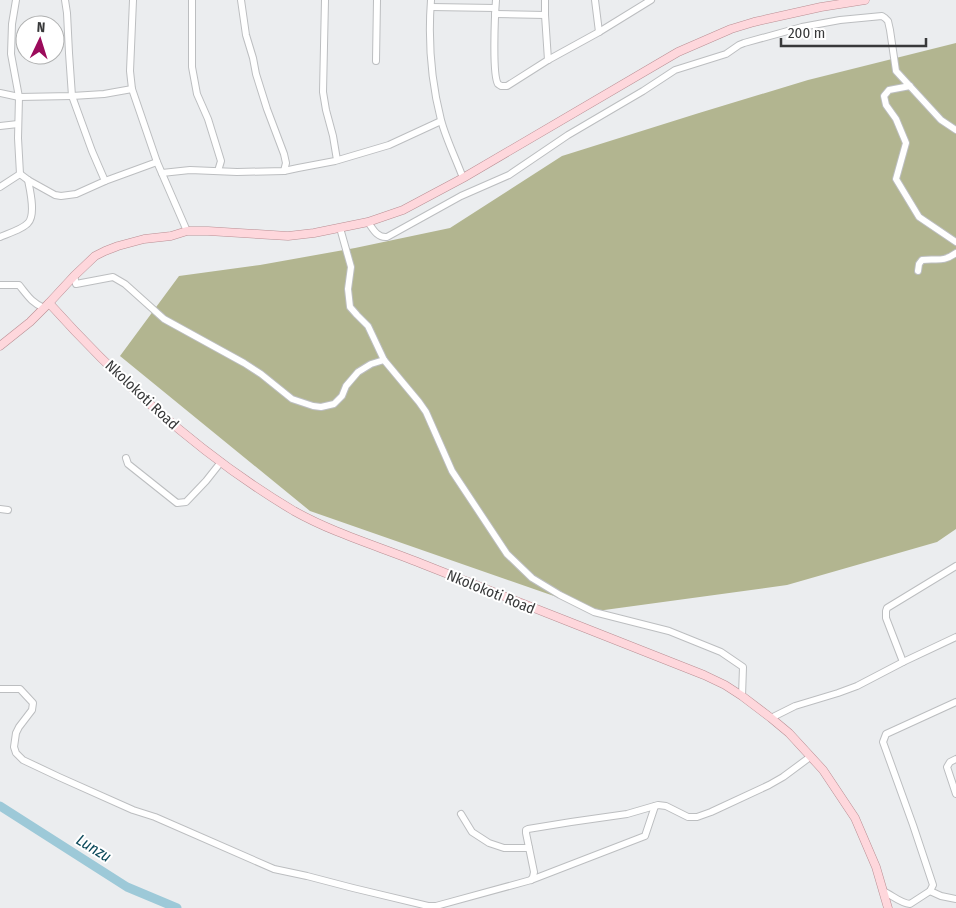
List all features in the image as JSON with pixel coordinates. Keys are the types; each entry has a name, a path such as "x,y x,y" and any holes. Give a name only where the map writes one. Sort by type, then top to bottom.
{"main road":[{"path":"0,346 19,332 95,256 118,246 144,239 172,236 187,231 288,236 314,233 368,222 403,210 463,178 678,52 746,24 821,7 865,0"},
{"name":"Nkolokoti Road","path":"47,305 145,401 221,462 295,511 324,526 704,675 742,696 788,733 823,770 855,818 876,868 888,908"}],"street":[{"path":"16,0 12,24 11,54 19,97 20,174"},
{"path":"65,0 68,13 72,96 105,181"},
{"path":"133,0 130,71 132,90 157,162 187,231"},
{"path":"192,0 192,67 197,94 208,119 221,161 218,171"},
{"path":"241,0 246,35 256,74 266,109 284,154 286,163 284,171"},
{"path":"325,0 324,92 337,160"},
{"path":"376,61 377,0"},
{"path":"496,0 495,58 498,84 501,86 507,86 548,60 600,32 649,0"},
{"path":"545,0 548,60"},
{"path":"594,0 600,32"},
{"path":"463,178 442,122 432,80 431,3 545,15"},
{"path":"368,222 378,236 382,238 387,237 461,196 509,175 568,135 675,70 726,54 739,44 802,27 840,20 882,16 885,18 888,21 890,30 896,71 941,120 956,130"},
{"path":"910,86 889,90 884,96 886,105 896,119 906,143 896,179 919,217 956,242"},
{"path":"0,93 19,97 72,96 132,90"},
{"path":"162,173 190,170 284,171 337,160 389,145 442,122"},
{"path":"0,126 18,124"},
{"path":"20,174 55,195 61,196 76,194 157,162"},
{"path":"0,187 20,174"},
{"path":"0,236 28,224 30,221 32,200 28,180"},
{"path":"340,228 351,267 348,289 350,307 368,326 384,360 426,412 452,471 507,554 532,578 594,612 669,631 721,652 743,667 742,696"},
{"path":"918,271 918,264 922,260 942,260 956,253"},
{"path":"74,276 76,284 113,277 125,284 164,319 262,374 292,399 308,404 321,407 334,404 342,396 346,386 358,372 371,364 384,360"},
{"path":"0,285 19,285 36,304 47,305"},
{"path":"126,458 128,464 177,503 186,502 221,462"},
{"path":"0,509 8,510"},
{"path":"903,662 886,618 887,608 956,566"},
{"path":"771,718 795,706 838,694 857,686 956,637"},
{"path":"0,689 20,688 33,703 32,710 16,734 14,746 16,753 23,760 58,778 133,810 155,816 274,870 307,876 428,906 436,906 531,880 645,836 655,806"},
{"path":"883,891 904,903 910,904 930,891 933,885 883,742 886,734 956,702"},
{"path":"531,880 534,877 534,872 526,833 528,829 627,814 662,805 688,817 697,817 769,785 810,757"},
{"path":"956,759 950,762 947,767 956,794"},
{"path":"461,814 472,832 489,843 504,848 529,848"},
{"path":"930,891 941,896 956,899"}],"green space":[{"path":"956,43 956,529 937,542 787,585 597,611 310,511 120,356 179,276 260,265 450,228 562,156 808,80"}],"waterway":[{"name":"Lunzu","path":"0,806 127,887 177,908"}]}
